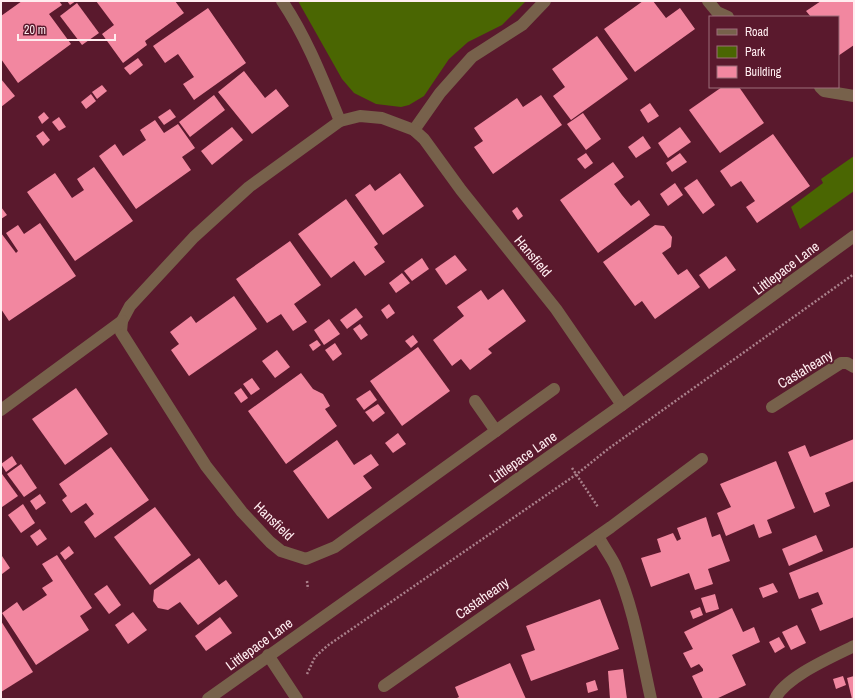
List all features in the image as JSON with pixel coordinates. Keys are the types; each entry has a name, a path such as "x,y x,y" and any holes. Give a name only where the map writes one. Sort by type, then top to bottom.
{"street":[{"path":"282,1 295,20 321,74 340,121"},
{"path":"414,130 440,94 472,57 522,25 545,1"},
{"path":"708,1 717,12 726,16"},
{"path":"821,88 824,91 854,96"},
{"name":"Hansfield","path":"554,389 335,547 310,558 294,556 281,551 265,537 242,512 206,466 121,332 122,321 130,306 194,237 249,187 340,121 360,116 382,118 414,130 433,149 461,190 556,309 622,405"},
{"name":"Littlepace Lane","path":"208,699 622,405 854,236"},
{"name":"Hansfield","path":"1,410 122,321"},
{"name":"Castaheany","path":"772,407 841,363 847,363 854,367"},
{"path":"475,401 496,431"},
{"name":"Castaheany","path":"384,686 598,536 702,459"},
{"path":"598,536 614,565 626,594 636,627 651,699"},
{"path":"775,699 778,693 809,669 854,646"},
{"path":"268,655 297,699"}],"path":[{"path":"290,688 305,678 315,657 328,646 577,474 608,449 854,274"},
{"path":"559,450 577,474 611,526"}],"green space":[{"path":"298,1 526,1 502,25 468,42 449,59 424,96 409,105 401,107 376,104 354,93 342,79"},
{"path":"854,156 854,191 800,229 791,207 823,183 821,179"}],"building":[{"path":"22,1 59,1 62,5 49,14 71,44 18,83 1,59 1,16"},
{"path":"67,1 76,1 70,5"},
{"path":"96,1 175,1 184,13 145,41 147,45 123,63 102,34 114,25"},
{"path":"643,1 653,1 666,18 680,8 695,29 635,72 604,29"},
{"path":"821,1 854,1 854,45 839,55 839,16 810,16 806,11"},
{"path":"77,3 99,33 82,45 60,16"},
{"path":"208,8 246,63 194,100 183,84 194,77 178,54 165,63 153,46"},
{"path":"597,36 628,79 571,120 553,96 565,87 552,69"},
{"path":"138,58 143,65 130,75 124,68"},
{"path":"244,71 265,98 276,89 289,106 252,134 218,92"},
{"path":"1,79 15,96 1,107"},
{"path":"102,85 107,91 97,99 92,92"},
{"path":"721,88 740,88 764,123 720,153 689,110"},
{"path":"91,94 96,101 86,109 81,102"},
{"path":"214,95 225,110 190,137 179,122"},
{"path":"541,95 562,125 493,174 474,147 483,141 474,128 517,98 523,107"},
{"path":"650,103 659,116 648,123 640,110"},
{"path":"170,109 176,117 164,125 158,117"},
{"path":"44,112 49,118 42,124 38,117"},
{"path":"583,113 601,139 586,150 567,124"},
{"path":"59,117 66,127 59,131 52,122"},
{"path":"155,120 164,133 178,124 195,148 182,157 191,170 136,209 99,156 115,144 123,156 146,140 140,130"},
{"path":"232,127 243,140 212,165 201,151"},
{"path":"680,127 691,142 668,158 658,143"},
{"path":"43,131 50,140 43,146 36,136"},
{"path":"773,134 810,186 757,223 746,207 755,201 741,181 731,187 720,171"},
{"path":"643,136 651,148 636,158 628,147"},
{"path":"586,153 593,163 585,169 577,159"},
{"path":"680,153 687,162 672,172 666,163"},
{"path":"613,162 624,177 614,184 631,206 639,200 650,215 598,253 560,200"},
{"path":"94,167 133,221 75,261 27,192 55,173 72,198 84,190 77,179"},
{"path":"400,173 424,206 383,235 355,195 370,184 375,191"},
{"path":"697,179 715,205 703,214 684,188"},
{"path":"675,183 683,195 668,206 660,194"},
{"path":"346,199 378,244 374,247 385,262 365,276 354,261 331,278 298,234"},
{"path":"1,207 7,215 1,219"},
{"path":"517,207 523,216 518,220 512,211"},
{"path":"40,223 76,276 9,321 1,309 1,233 16,253 18,251 6,233 18,225 24,234"},
{"path":"655,225 664,226 672,237 671,247 662,253 678,275 687,269 700,287 655,319 642,301 635,306 603,262"},
{"path":"290,241 321,285 294,304 307,322 293,331 281,314 267,323 236,279"},
{"path":"455,255 467,270 446,285 435,269"},
{"path":"726,256 736,270 709,289 699,275"},
{"path":"422,258 429,269 412,281 404,271"},
{"path":"402,273 410,283 396,293 389,283"},
{"path":"503,289 526,321 488,349 492,353 470,370 461,359 452,366 433,340 464,316 457,307 481,290 488,300"},
{"path":"234,296 257,329 189,376 171,350 179,344 170,332 191,316 196,323"},
{"path":"389,304 395,313 387,319 381,310"},
{"path":"356,308 363,317 347,329 340,320"},
{"path":"329,319 340,334 324,345 314,330"},
{"path":"360,324 368,335 361,340 353,329"},
{"path":"413,335 418,342 411,348 405,341"},
{"path":"317,340 321,345 313,351 309,345"},
{"path":"335,343 342,354 333,361 325,350"},
{"path":"418,347 450,391 402,426 370,381"},
{"path":"277,350 290,367 275,378 262,361"},
{"path":"301,373 313,389 323,394 330,406 325,409 337,426 286,464 248,411"},
{"path":"252,378 260,389 251,395 243,384"},
{"path":"76,388 108,434 65,465 32,419"},
{"path":"241,388 248,398 241,403 234,393"},
{"path":"370,390 377,400 364,410 356,399"},
{"path":"378,404 385,413 373,422 365,412"},
{"path":"398,433 406,444 393,453 385,443"},
{"path":"854,439 854,481 825,493 830,506 814,513 788,452 805,445 810,457"},
{"path":"337,440 354,465 371,454 379,465 363,476 372,488 328,519 293,471"},
{"path":"111,447 149,500 95,538 84,522 94,514 86,503 71,513 62,500 67,496 59,484"},
{"path":"12,456 17,464 6,472 1,464"},
{"path":"776,461 795,508 767,520 772,533 759,538 754,524 726,536 717,513 731,507 720,484"},
{"path":"21,464 37,488 24,497 7,474"},
{"path":"2,474 18,496 2,507 1,475"},
{"path":"40,494 46,503 36,510 30,501"},
{"path":"23,504 35,523 21,533 8,515"},
{"path":"155,507 191,555 150,585 114,537"},
{"path":"706,517 712,537 720,534 730,561 708,569 713,584 695,590 689,573 651,587 641,558 661,552 657,539 673,533 677,541 681,539 677,528"},
{"path":"40,529 47,539 37,546 30,536"},
{"path":"816,535 823,551 789,566 782,549"},
{"path":"69,546 74,553 65,560 60,553"},
{"path":"854,547 854,617 820,631 811,609 823,604 818,592 799,599 789,573"},
{"path":"57,555 92,608 80,616 89,630 36,665 2,613 17,602 23,611 47,595 42,588 53,581 42,564"},
{"path":"2,556 10,568 2,574 1,557"},
{"path":"199,558 219,585 226,580 238,596 198,625 180,602 168,610 158,608 153,601 154,590"},
{"path":"773,583 778,592 763,598 759,588"},
{"path":"107,585 121,605 109,614 94,594"},
{"path":"715,594 719,609 706,613 701,598"},
{"path":"600,599 619,649 531,681 521,655 535,650 526,626"},
{"path":"700,607 703,615 693,619 690,611"},
{"path":"732,608 743,632 754,627 760,642 732,655 746,685 716,699 703,699 692,676 703,671 703,669 699,664 691,668 683,653 693,649 684,632"},
{"path":"133,612 147,630 128,644 115,625"},
{"path":"220,617 232,633 206,651 195,636"},
{"path":"1,621 33,672 1,692"},
{"path":"797,625 806,643 791,650 782,632"},
{"path":"779,637 785,647 775,653 769,642"},
{"path":"510,663 526,699 455,699 459,697 455,687"},
{"path":"623,669 627,699 610,699 608,671"},
{"path":"843,676 846,685 836,689 833,679"},
{"path":"854,676 854,699 852,699 847,678"},
{"path":"595,680 598,690 588,693 586,683"}]}
